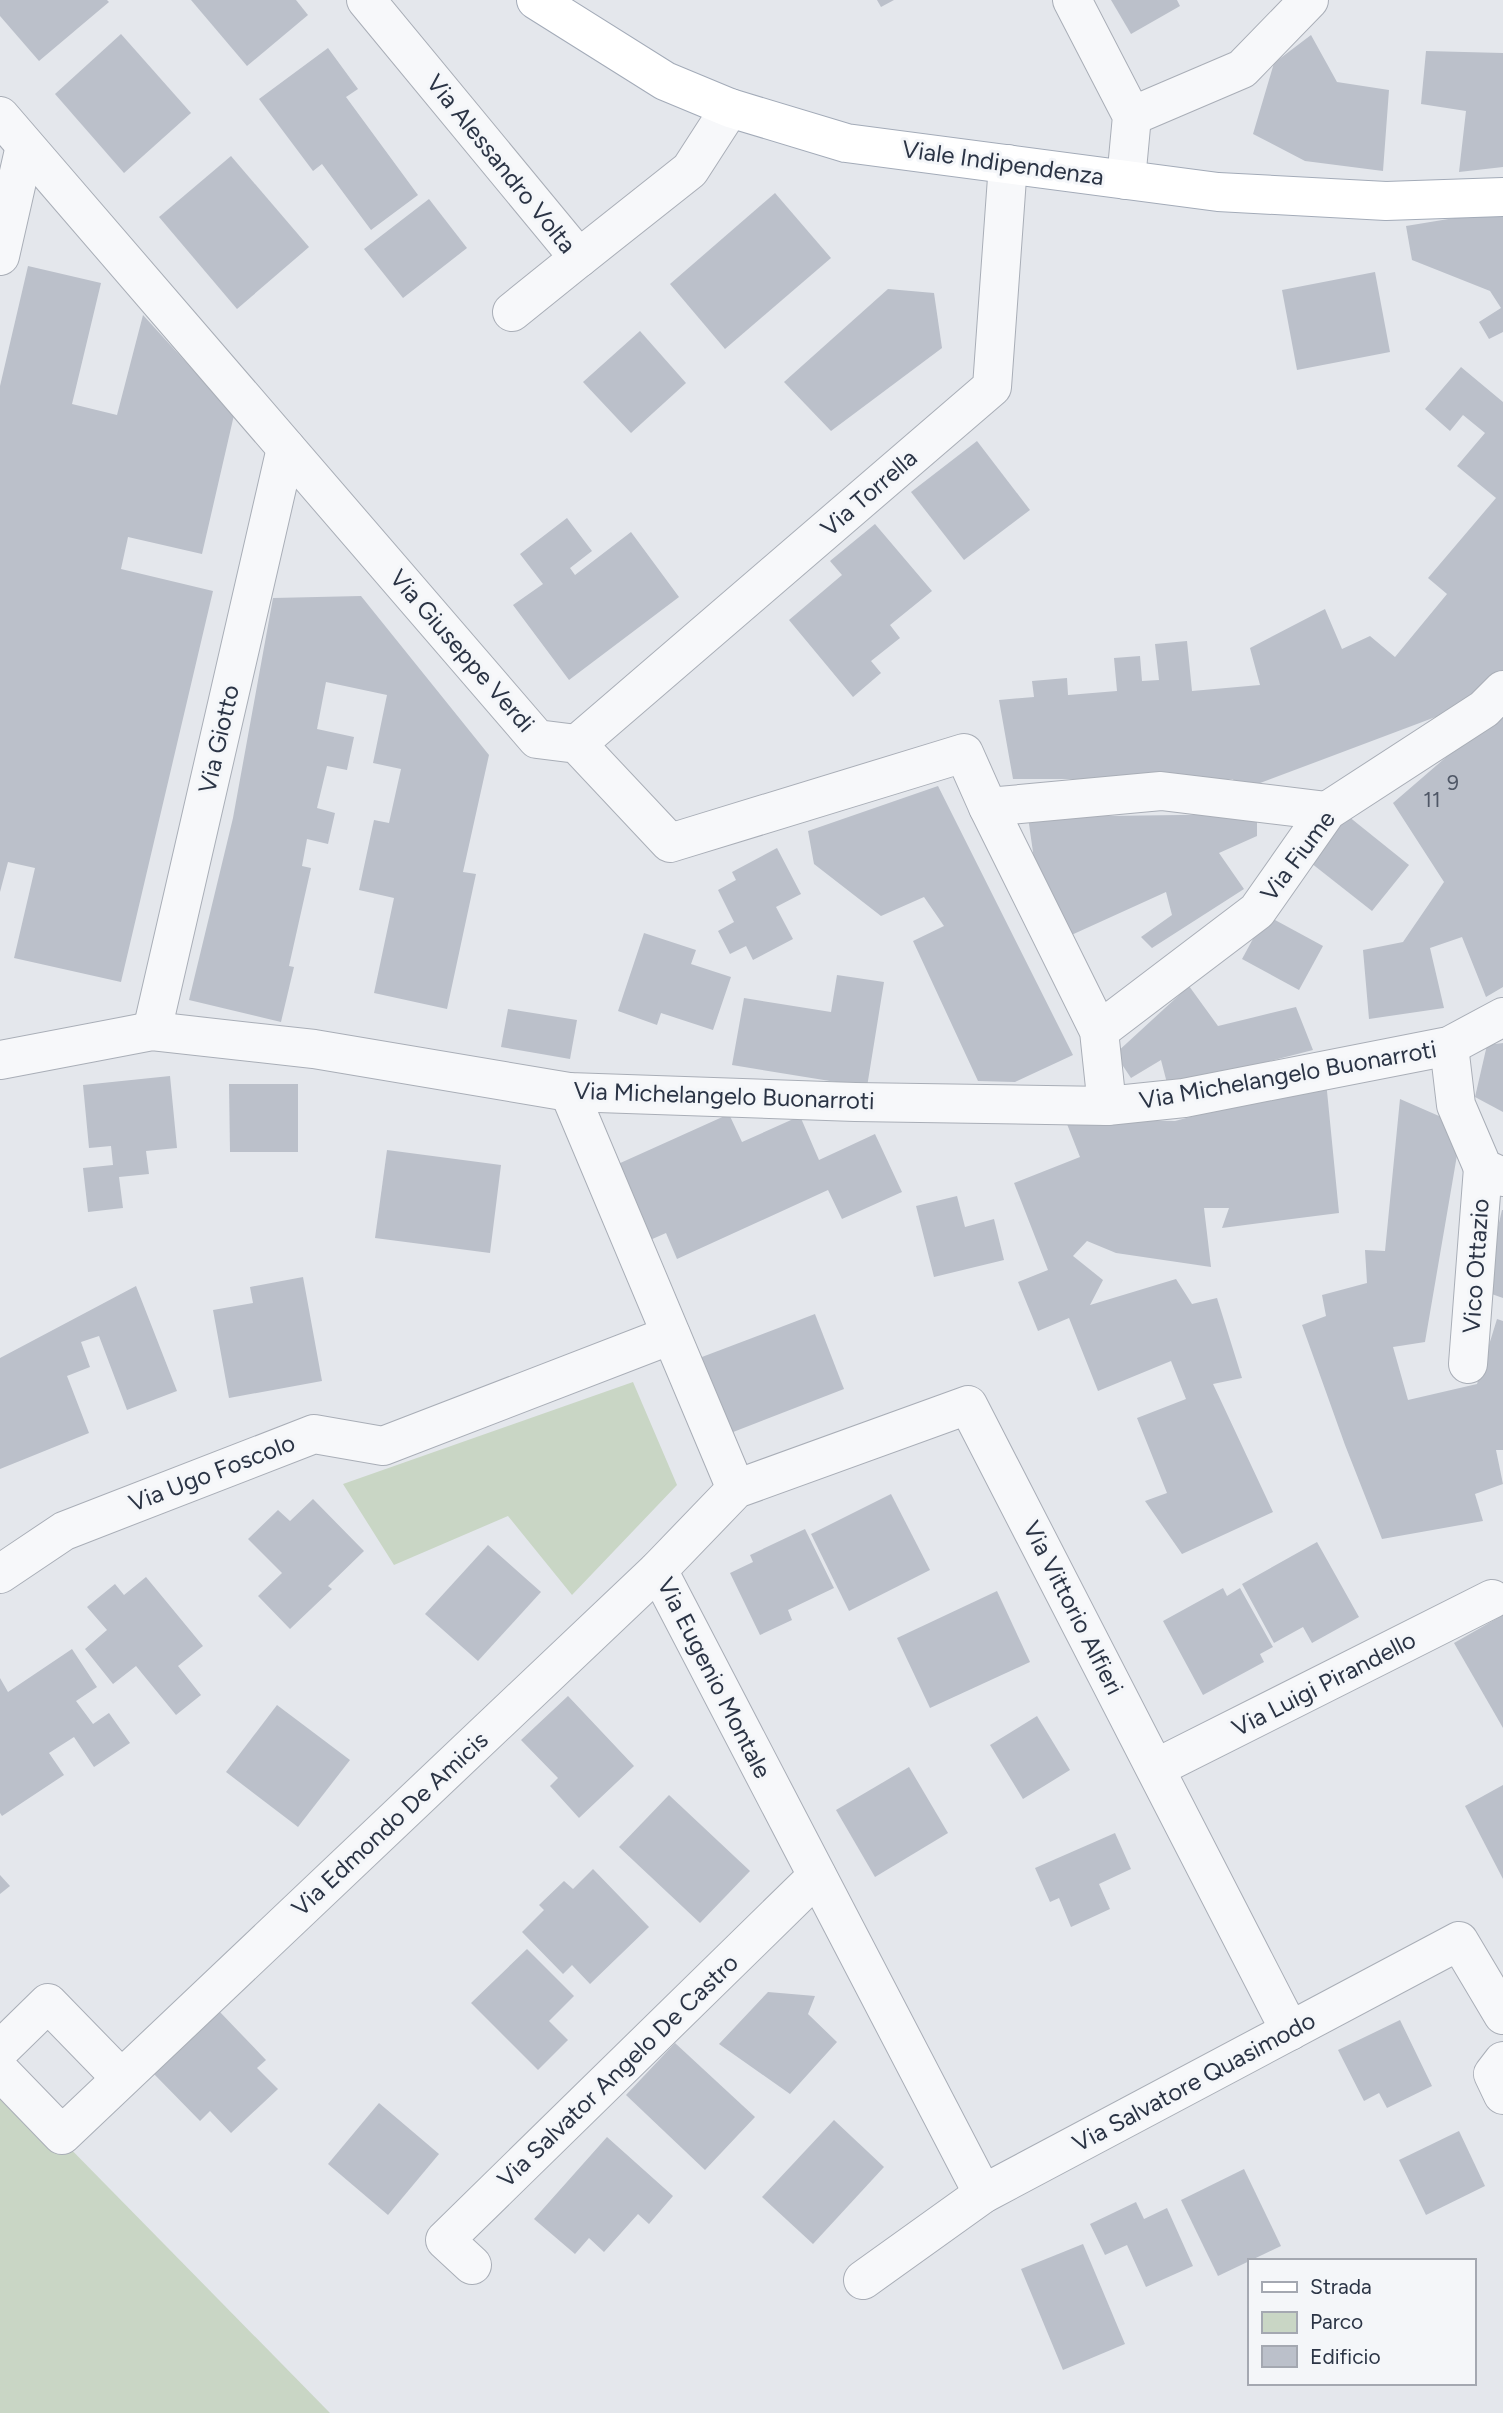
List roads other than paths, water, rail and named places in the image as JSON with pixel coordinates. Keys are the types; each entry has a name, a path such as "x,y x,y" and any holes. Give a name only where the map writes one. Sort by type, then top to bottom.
{"main road":[{"name":"Viale Indipendenza","path":"536,0 665,81 730,108 846,143 1218,192 1386,201 1503,197"}],"street":[{"name":"Via Alessandro Volta","path":"366,0 579,258 691,170 730,108"},
{"path":"1072,0 1132,116 1126,180"},
{"path":"1132,116 1242,69 1309,0"},
{"name":"Via Giuseppe Verdi","path":"0,117 537,739 577,744"},
{"path":"0,256 25,146"},
{"name":"Via Torrella","path":"577,744 992,387 1008,164"},
{"path":"512,312 579,258"},
{"name":"Via Giotto","path":"152,1031 286,447"},
{"name":"Via Fiume","path":"1099,1031 1257,911 1327,811 1484,709 1503,690"},
{"path":"577,744 670,844 964,752 988,807 1099,1031 1107,1106"},
{"path":"988,807 1161,791 1327,811"},
{"name":"Via Michelangelo Buonarroti","path":"0,1060 152,1031 314,1049 569,1092 855,1102 1107,1106 1184,1098 1449,1046 1503,1017"},
{"path":"1449,1046 1456,1105 1493,1172"},
{"path":"569,1092 736,1489"},
{"name":"Vico Ottazio","path":"1468,1364 1493,1172"},
{"name":"Via Ugo Foscolo","path":"0,1574 64,1531 314,1434 383,1446 671,1335"},
{"name":"Via Vittorio Alfieri","path":"736,1489 968,1405 1290,2031"},
{"name":"Via Eugenio Montale","path":"736,1489 658,1570 983,2194"},
{"name":"Via Edmondo De Amicis","path":"0,2071 62,2135 658,1570"},
{"name":"Via Luigi Pirandello","path":"1156,1769 1492,1599"},
{"name":"Via Salvator Angelo De Castro","path":"472,2265 445,2240 817,1876"},
{"name":"Via Salvatore Quasimodo","path":"863,2280 983,2194 1459,1941 1503,2015"},
{"path":"0,2050 48,2003 121,2078"},
{"path":"1503,2062 1493,2074 1503,2095"}]}
